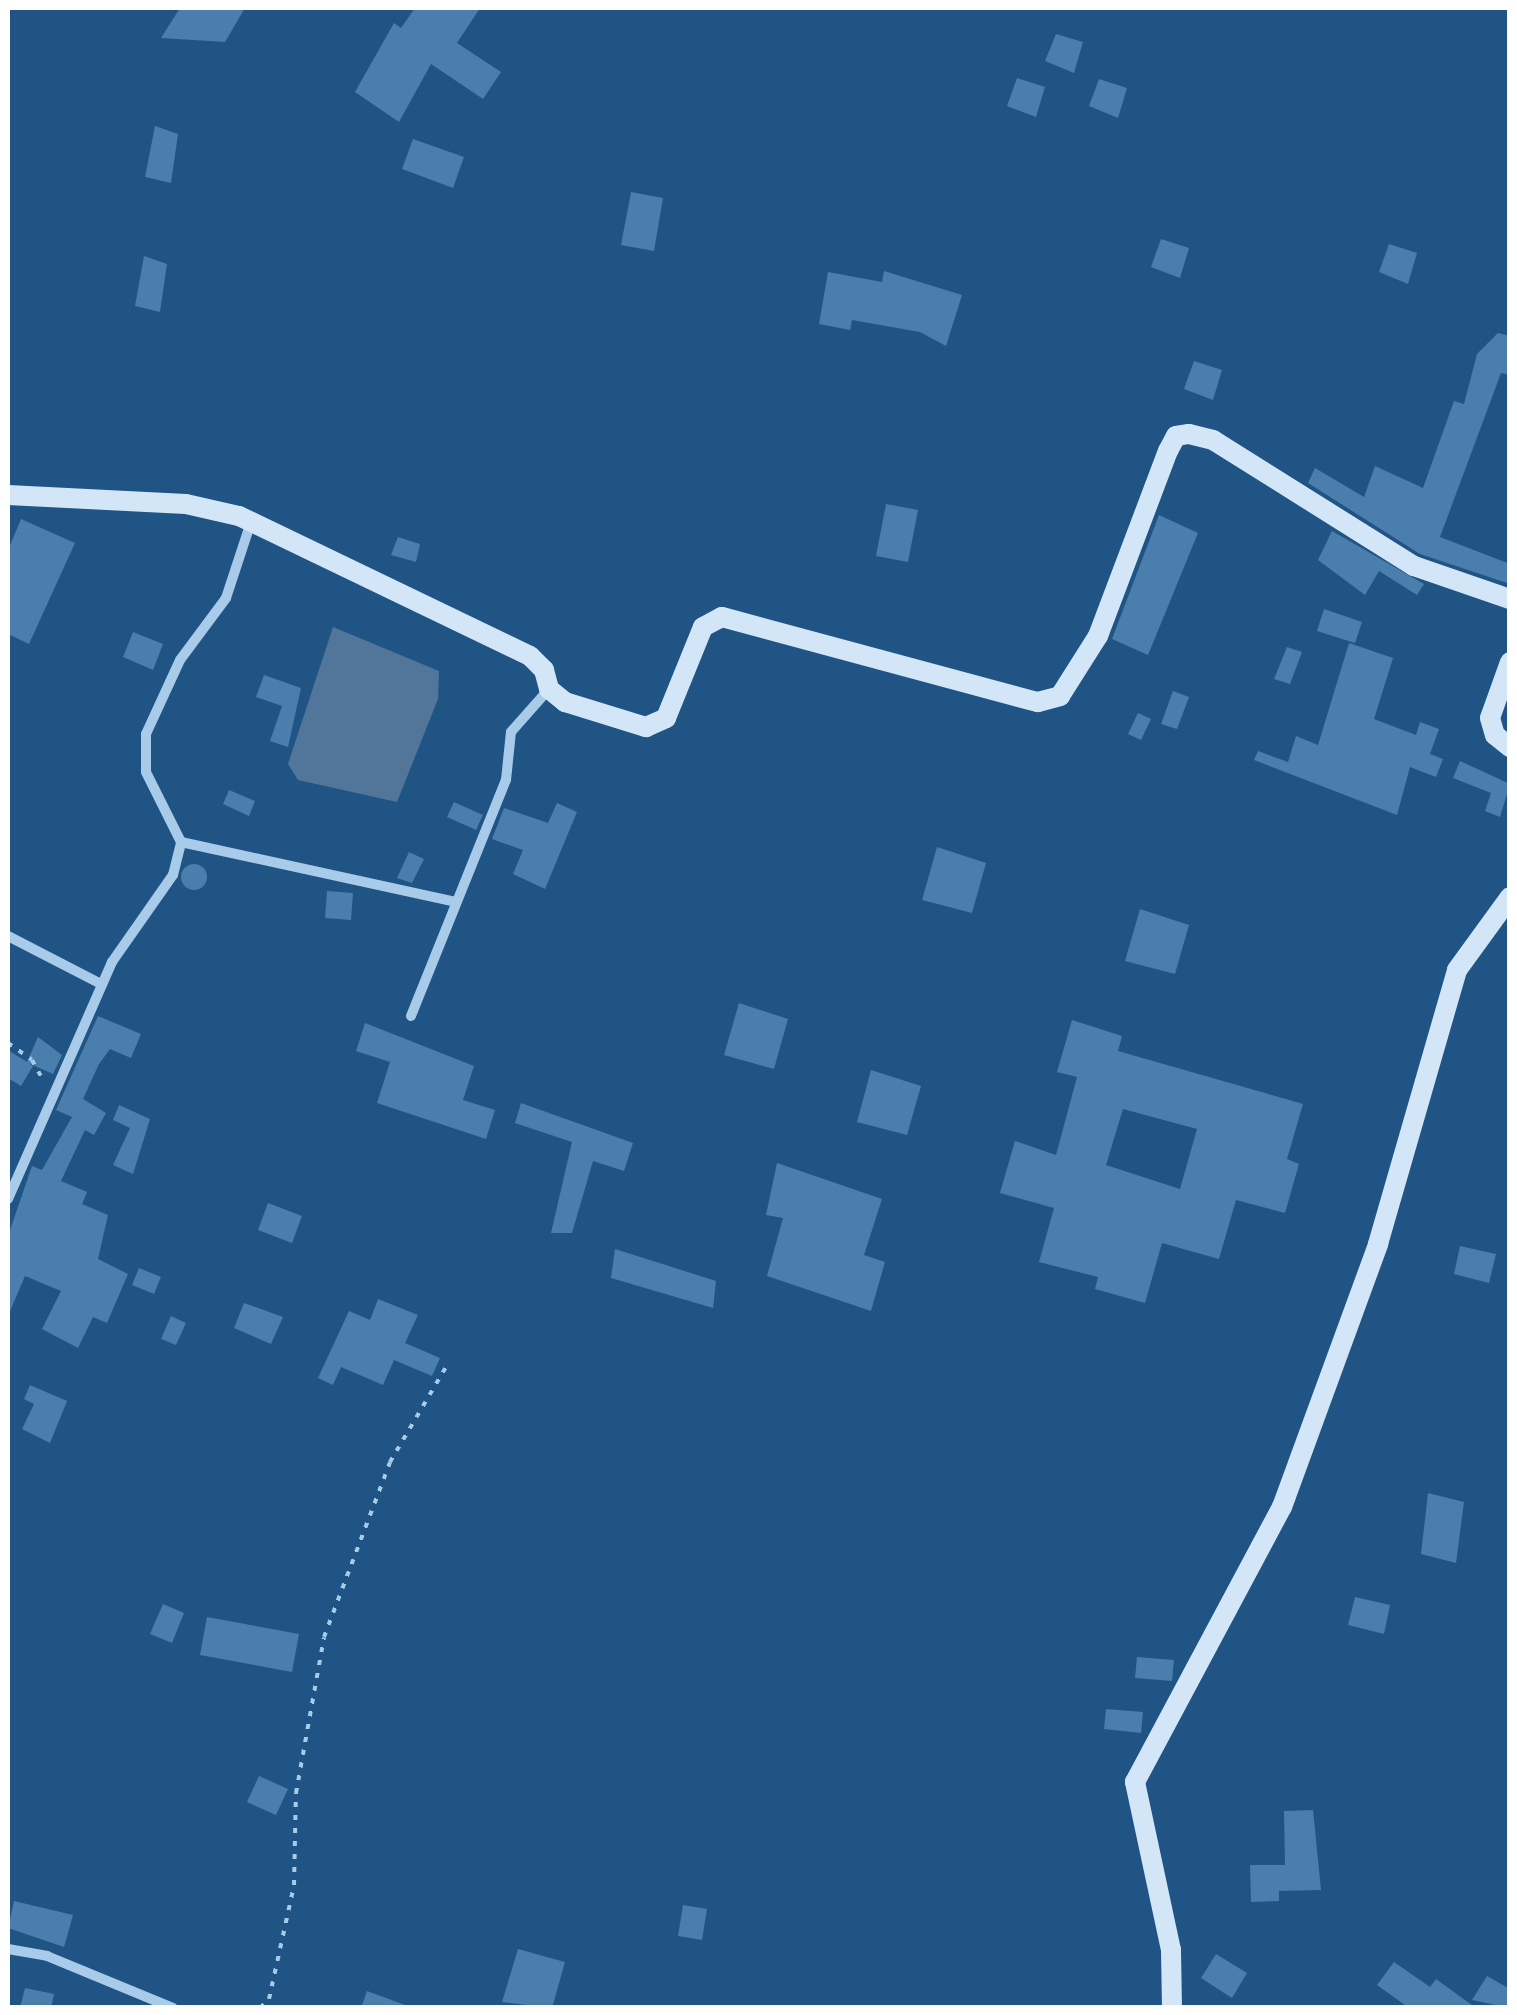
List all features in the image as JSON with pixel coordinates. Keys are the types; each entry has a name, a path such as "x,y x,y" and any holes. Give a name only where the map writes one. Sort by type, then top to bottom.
{"street":[{"path":"8,495 200,506 251,522 530,656 544,670 549,689 565,702 625,723 658,724 680,695 703,627 737,616 878,661 1051,701 1098,636 1168,452 1176,436 1189,434 1212,440 1414,566 1510,600"},
{"path":"8,1198 50,1110 101,984 173,875 181,842 146,772 146,734 180,660 226,598 251,522"},
{"path":"1510,662 1490,718 1495,735 1510,747"},
{"path":"411,1016 506,780 511,732 549,689"},
{"path":"181,842 456,902"},
{"path":"1172,2008 1171,1950 1135,1782 1282,1507 1378,1244 1452,986 1510,897"},
{"path":"8,936 101,984"},
{"path":"8,1950 47,1956 173,2008"}],"path":[{"path":"8,1043 43,1077 50,1110"},
{"path":"260,2008 269,2000 294,1885 296,1794 324,1636 390,1462 446,1367"}],"water":[{"path":"333,627 439,671 438,699 397,802 298,780 288,764"}],"building":[{"path":"180,8 245,8 225,42 161,38"},
{"path":"415,8 480,8 457,43 501,72 483,99 431,64 399,122 355,92 394,23 401,28"},
{"path":"1056,34 1083,42 1074,73 1045,61"},
{"path":"1017,78 1045,87 1036,117 1007,106"},
{"path":"1099,79 1127,88 1118,118 1089,106"},
{"path":"155,126 178,134 171,183 145,177"},
{"path":"413,139 464,157 453,188 402,169"},
{"path":"631,192 663,198 654,251 621,245"},
{"path":"1161,239 1189,248 1180,278 1151,267"},
{"path":"1389,244 1417,253 1408,284 1379,272"},
{"path":"144,256 167,264 160,312 135,306"},
{"path":"884,271 962,295 946,346 920,332 852,320 850,330 819,324 828,272 882,282"},
{"path":"1498,333 1510,336 1510,375 1501,373 1440,537 1510,564 1510,584 1420,554 1308,483 1315,468 1364,497 1375,466 1423,488 1454,401 1464,404 1477,354"},
{"path":"1194,361 1222,370 1213,400 1184,389"},
{"path":"886,504 918,510 908,562 876,556"},
{"path":"1159,515 1198,533 1148,655 1112,639"},
{"path":"21,519 75,543 29,644 8,634 8,550"},
{"path":"1332,531 1424,584 1417,595 1379,571 1365,595 1318,560"},
{"path":"398,537 420,544 416,562 391,555"},
{"path":"1324,609 1362,622 1355,643 1317,631"},
{"path":"133,632 163,644 153,670 123,657"},
{"path":"1349,643 1393,658 1374,719 1416,735 1420,722 1439,729 1430,754 1443,759 1436,777 1410,767 1397,815 1254,760 1258,751 1288,762 1296,736 1318,745"},
{"path":"1287,647 1302,652 1290,684 1274,679"},
{"path":"264,675 301,688 288,747 270,741 282,706 256,697"},
{"path":"1173,691 1189,697 1177,729 1161,724"},
{"path":"1138,713 1151,719 1141,740 1128,734"},
{"path":"1460,761 1510,784 1500,817 1485,811 1491,793 1453,778"},
{"path":"229,790 255,801 249,816 223,804"},
{"path":"454,802 483,815 476,830 447,817"},
{"path":"557,803 577,812 545,889 513,874 523,850 492,839 504,808 548,823"},
{"path":"937,847 986,863 972,913 922,900"},
{"path":"409,852 424,859 412,883 397,878"},
{"path":"194,864 203,868 207,877 203,886 194,890 185,886 181,877 185,868"},
{"path":"327,891 353,893 351,920 325,918"},
{"path":"1140,909 1189,925 1175,974 1125,961"},
{"path":"739,1003 788,1019 774,1069 724,1055"},
{"path":"98,1016 141,1034 131,1058 110,1049 99,1064 83,1099 106,1113 94,1135 85,1130 61,1181 87,1192 82,1204 108,1215 98,1259 128,1274 107,1323 93,1317 78,1348 42,1329 61,1291 25,1276 8,1316 8,1236 32,1166 42,1170 72,1117 56,1110"},
{"path":"1072,1020 1122,1036 1118,1051 1303,1104 1287,1159 1299,1164 1285,1213 1236,1200 1219,1259 1162,1243 1145,1303 1095,1289 1098,1277 1039,1262 1054,1208 1000,1193 1015,1141 1056,1155 1077,1077 1057,1072","holes":["1123,1109 1197,1129 1180,1189 1106,1165"]},
{"path":"365,1023 474,1066 463,1100 495,1110 486,1139 377,1103 390,1062 356,1051"},
{"path":"38,1037 62,1055 53,1074 28,1063 33,1066 21,1086 8,1078 8,1050 27,1062"},
{"path":"871,1070 921,1086 907,1135 857,1122"},
{"path":"521,1103 633,1143 624,1171 593,1161 572,1233 551,1233 572,1142 515,1123"},
{"path":"119,1105 150,1119 133,1174 113,1165 130,1128 113,1120"},
{"path":"777,1163 882,1199 864,1255 885,1262 871,1311 767,1276 783,1218 766,1215"},
{"path":"268,1203 302,1216 292,1243 258,1230"},
{"path":"1460,1246 1496,1254 1489,1283 1454,1274"},
{"path":"615,1249 716,1281 713,1308 611,1278"},
{"path":"139,1268 161,1277 154,1294 132,1285"},
{"path":"378,1299 418,1315 405,1343 440,1358 432,1376 394,1360 383,1385 341,1367 333,1385 318,1378 349,1311 370,1320"},
{"path":"244,1303 283,1317 271,1344 234,1328"},
{"path":"171,1316 186,1323 176,1345 161,1339"},
{"path":"30,1385 67,1401 50,1443 22,1429 34,1404 24,1399"},
{"path":"1428,1493 1464,1502 1456,1563 1421,1554"},
{"path":"1355,1597 1390,1605 1384,1634 1348,1625"},
{"path":"163,1604 184,1613 172,1643 150,1634"},
{"path":"207,1617 299,1634 292,1672 200,1655"},
{"path":"1137,1657 1174,1660 1172,1681 1135,1678"},
{"path":"1106,1709 1143,1712 1141,1733 1104,1729"},
{"path":"259,1776 288,1789 276,1815 247,1802"},
{"path":"1313,1810 1321,1890 1279,1891 1279,1901 1251,1902 1250,1865 1285,1865 1284,1811"},
{"path":"14,1901 73,1915 64,1947 8,1928"},
{"path":"683,1905 707,1909 702,1940 678,1936"},
{"path":"518,1949 565,1962 552,2008 502,2002"},
{"path":"1216,1954 1247,1973 1232,1998 1201,1978"},
{"path":"1394,1962 1430,1987 1436,1979 1476,2008 1409,2008 1377,1985"},
{"path":"1487,1976 1510,1989 1510,2008 1472,2000"},
{"path":"25,1988 54,1994 51,2008 20,2008"},
{"path":"367,1991 408,2006 408,2008 361,2008"}]}
